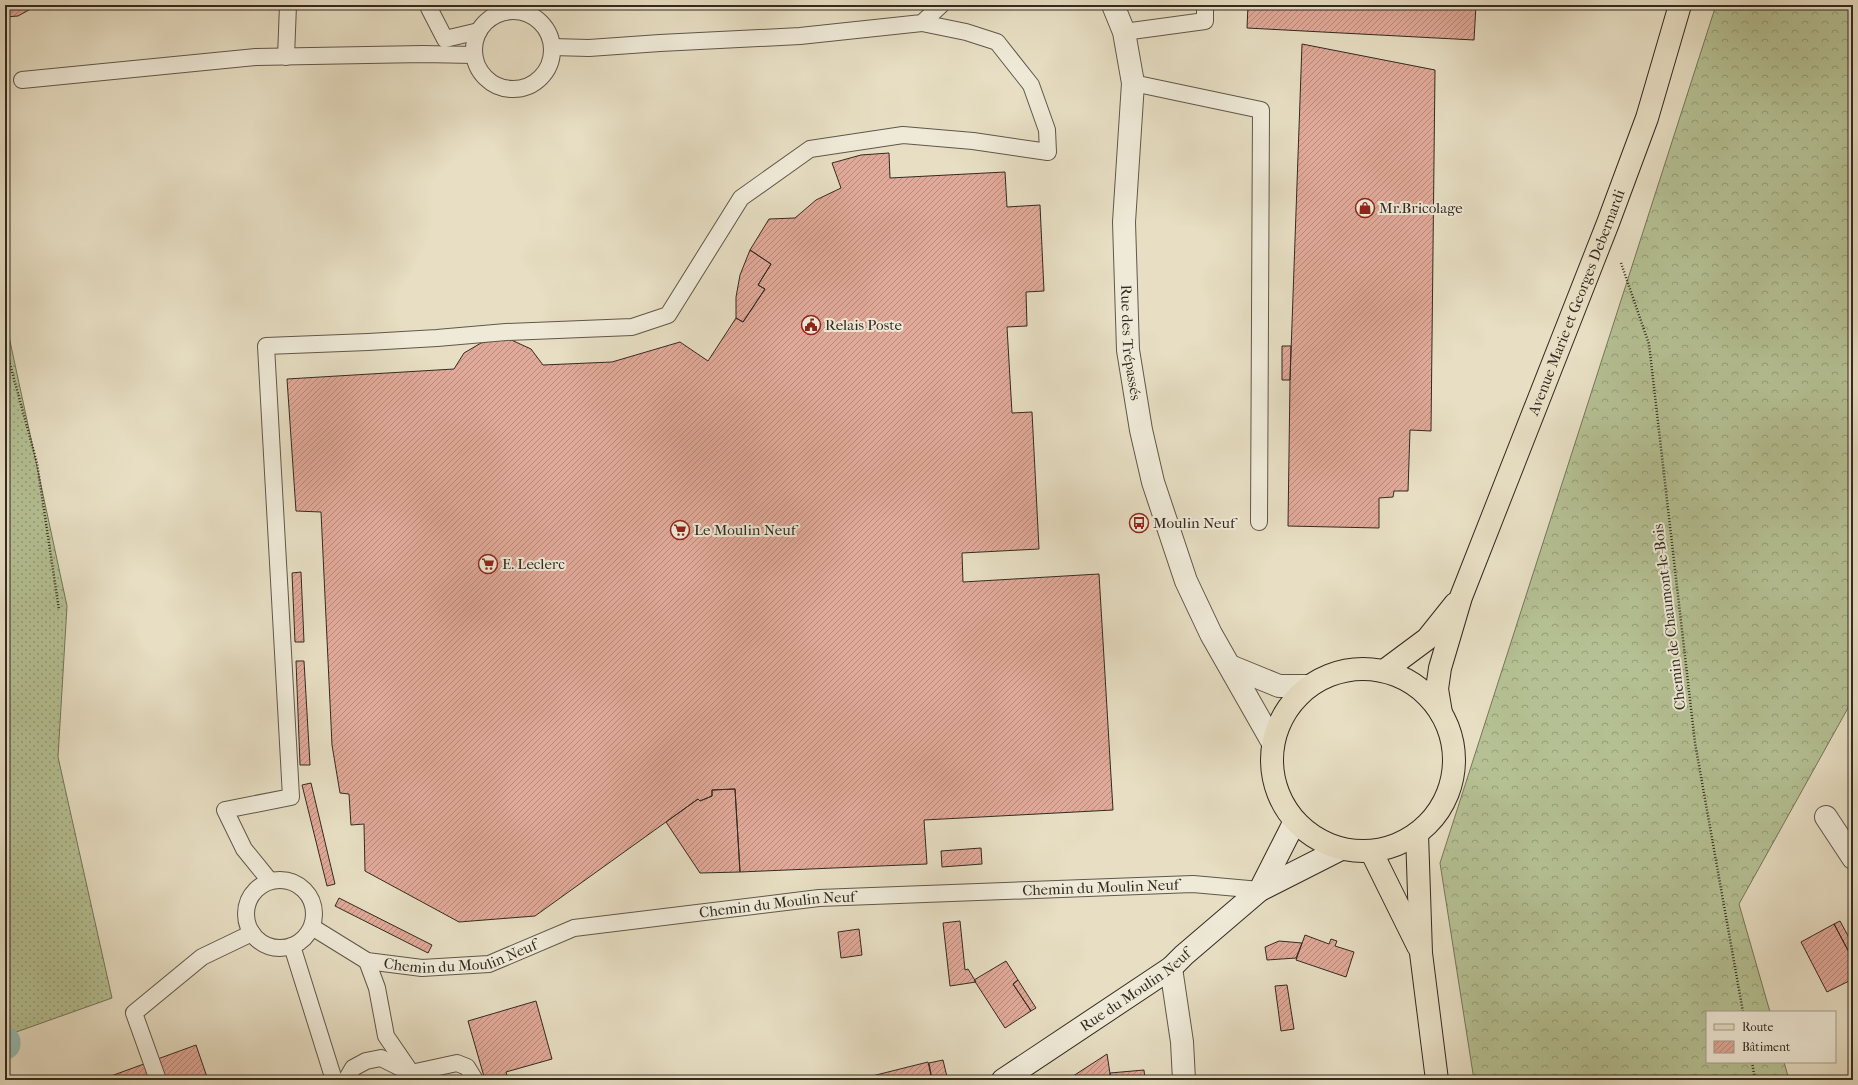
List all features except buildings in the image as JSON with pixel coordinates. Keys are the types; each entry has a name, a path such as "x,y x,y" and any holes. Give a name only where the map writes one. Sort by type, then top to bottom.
{"main road":[{"name":"Avenue Marie et Georges Debernardi","path":"1441,713 1437,689 1440,668 1461,597 1611,216 1647,118 1680,5"},
{"name":"Avenue Marie et Georges Debernardi","path":"1384,671 1427,639 1461,597"},
{"path":"1358,669 1384,671 1406,679 1426,694 1441,713 1452,738 1455,764 1449,791 1436,814 1417,834 1393,846 1372,851 1341,849 1316,839 1295,821 1279,798 1272,771 1273,743 1280,721 1288,708 1292,702 1309,686 1332,674 1358,669"},
{"path":"1417,834 1421,953 1436,1080"},
{"path":"1372,851 1421,953"}],"street":[{"name":"Rue des Trépassés","path":"1113,5 1124,32 1133,83 1124,222 1128,350 1137,408 1153,482 1186,581 1211,634 1273,743"},
{"path":"1230,666 1279,686 1309,686"},
{"path":"1826,817 1853,858"},
{"name":"Rue du Moulin Neuf","path":"1260,890 1295,821"},
{"name":"Rue du Moulin Neuf","path":"1003,1080 1171,968 1184,955 1260,890 1341,849"},
{"path":"1171,968 1182,1042 1184,1080"}],"lane":[{"path":"286,56 288,5"},
{"path":"922,23 941,5"},
{"path":"1124,32 1205,21 1205,5"},
{"path":"429,8 445,40 479,31"},
{"path":"512,8 535,17 544,25 550,36 552,47 551,60 545,72 536,82 525,87 512,89 499,86 487,79 480,69 474,55 475,44 479,31 488,21 512,8"},
{"path":"270,881 244,849 225,810 291,798 266,346 437,338 506,332 632,327 668,315 740,198 810,149 903,135 973,141 1048,152 1047,130 1031,85 997,42 966,32 922,23 800,36 589,48 552,47"},
{"path":"22,80 213,61 286,56 423,54 474,55"},
{"path":"1133,83 1260,110 1259,522"},
{"path":"270,881 288,881 298,885 307,893 313,904 314,916 312,927 305,937 292,946 281,949 260,942 252,933 247,922 247,910 250,898 257,889 270,881"},
{"name":"Chemin du Moulin Neuf","path":"312,927 367,961 422,968 489,964 574,928 819,898 1193,884 1260,890"},
{"path":"158,1080 134,1013 202,957 252,933"},
{"path":"292,946 334,1080"},
{"path":"367,961 377,988 386,1036 412,1076"},
{"path":"346,1080 353,1068 366,1061 381,1058 412,1076 457,1063 467,1067 475,1080"}],"path":[{"name":"Chemin de Chaumont-le-Bois","path":"1621,261 1648,344 1695,743 1743,1011"},
{"path":"5,346 37,463 59,610"},
{"path":"1752,1063 1755,1080"}],"green space":[{"path":"1716,5 1853,5 1853,699 1739,904 1770,1011 1706,1011 1706,1063 1784,1063 1789,1080 1474,1080 1440,863"},
{"path":"5,318 67,606 58,757 112,998 5,1036"}],"place":[{"name":"Mr.Bricolage","path":"1365,208"},
{"name":"Relais Poste","path":"811,325"},
{"name":"Moulin Neuf","path":"1139,523"},
{"name":"Le Moulin Neuf","path":"680,530"},
{"name":"E. Leclerc","path":"488,564"}]}
